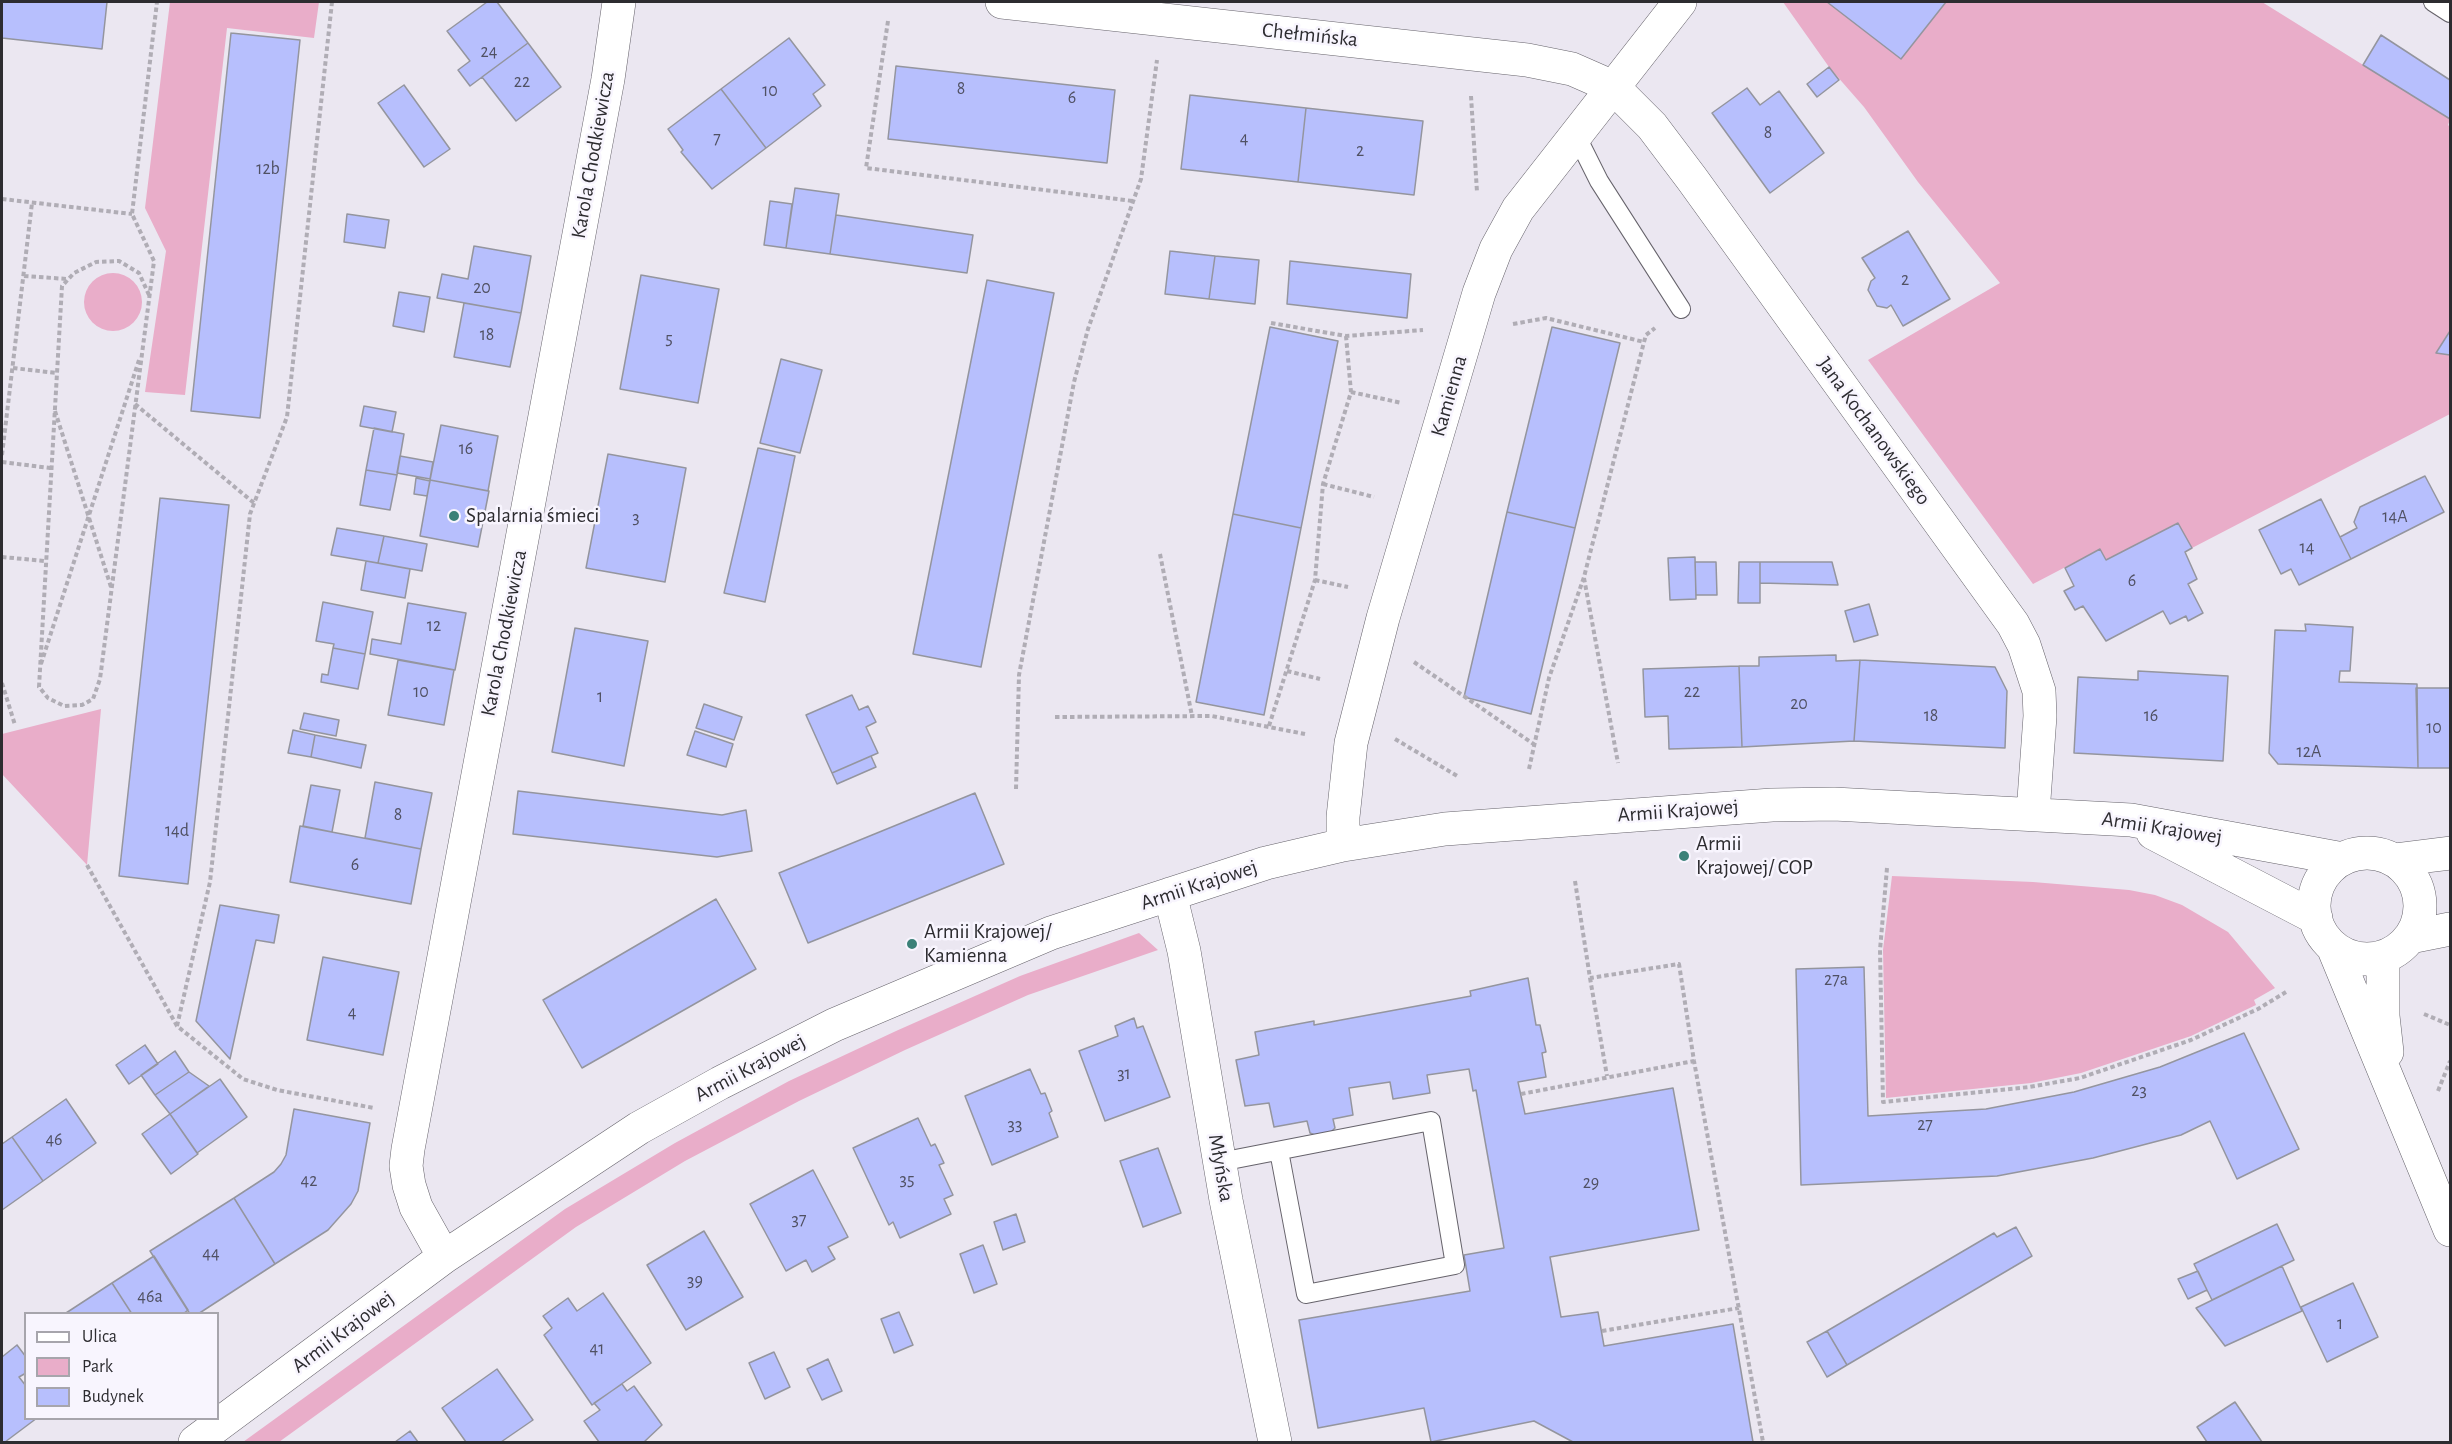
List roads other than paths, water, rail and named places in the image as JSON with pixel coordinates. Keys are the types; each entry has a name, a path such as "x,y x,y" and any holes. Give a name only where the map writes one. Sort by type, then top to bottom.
{"street":[{"name":"Karola Chodkiewicza","path":"444,1257 416,1208 408,1185 406,1167 408,1149 608,79 619,2"},
{"name":"Chełmińska","path":"1002,2 1527,60 1572,69 1613,87"},
{"name":"Kamienna","path":"1343,845 1343,817 1351,743 1383,618 1479,293 1506,228 1518,209 1575,133 1680,2"},
{"name":"Jana Kochanowskiego","path":"1613,87 1652,126 1692,178 2013,624 2024,645 2039,692 2040,716 2033,813"},
{"name":"Armii Krajowej","path":"195,1443 444,1257 639,1128 834,1024 1051,933 1266,863 1343,845 1445,829 1772,805 1899,806 2131,820 2343,859"},
{"path":"2131,820 2205,862 2316,918"},
{"path":"2447,1215 2392,1092 2333,947 2322,934 2316,918 2315,900 2320,884 2329,869 2343,859 2360,854 2378,855 2394,860 2451,853"},
{"path":"2333,947 2349,956 2366,959 2383,957 2400,949 2410,936 2418,921 2420,903 2416,886 2407,872 2394,860"},
{"name":"Młyńska","path":"1170,894 1184,951 1220,1162 1275,1443"},
{"path":"2410,936 2451,928"},
{"path":"2383,957 2383,1016 2392,1092"}],"lane":[{"path":"2433,2 2451,13"},
{"path":"1575,133 1599,181 1681,309"},
{"path":"1220,1162 1431,1121 1455,1265 1306,1294 1279,1151"}],"place":[{"name":"Spalarnia śmieci","path":"454,516"},
{"name":"Armii Krajowej/ COP","path":"1684,856"},
{"name":"Armii Krajowej/ Kamienna","path":"912,944"}]}
